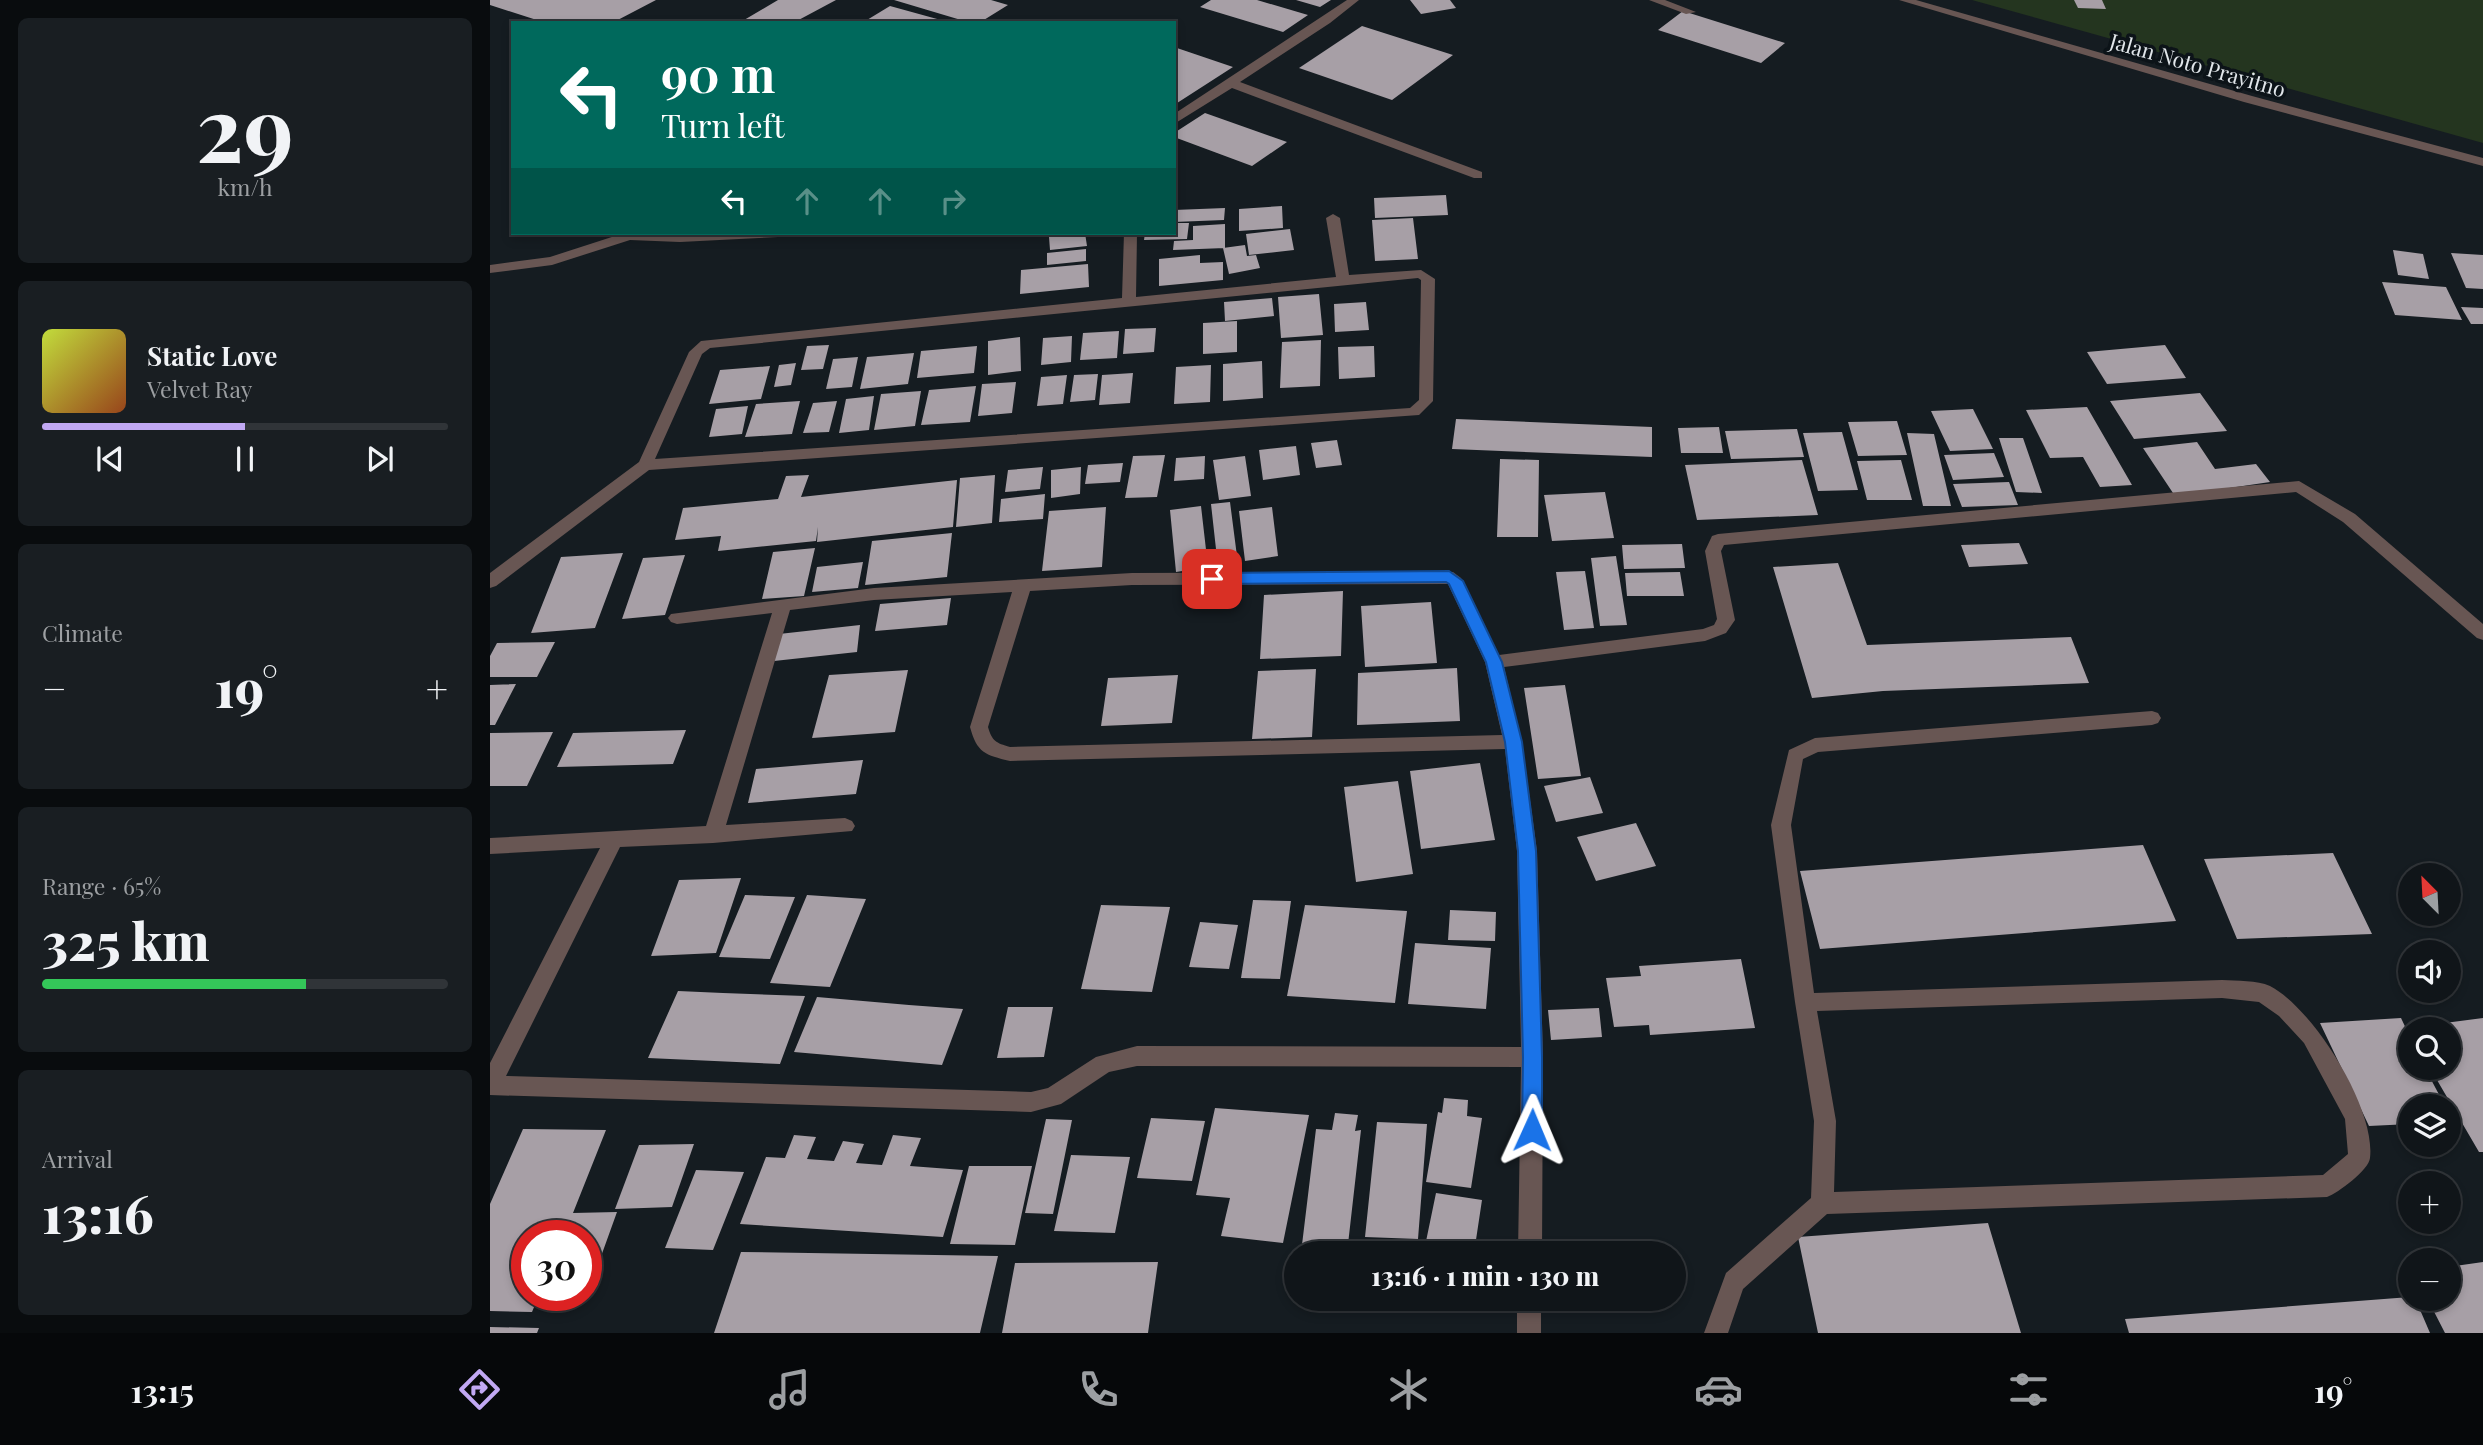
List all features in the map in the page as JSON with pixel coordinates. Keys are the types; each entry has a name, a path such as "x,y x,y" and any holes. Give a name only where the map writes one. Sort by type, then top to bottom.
{"street":[{"path":"1176,119 1354,0"},
{"path":"1654,0 1690,12"},
{"name":"Jalan Noto Prayitno","path":"1904,0 2235,95 2483,162"},
{"path":"1230,83 1478,175"},
{"path":"1333,218 1343,281"},
{"path":"490,269 552,261 623,235"},
{"path":"637,235 680,239 745,235"},
{"path":"1129,301 1130,235"},
{"path":"490,582 645,465 696,352 706,344 1343,281 1421,274 1429,279 1426,401 1419,410 1406,414 645,465"},
{"path":"1494,662 1705,635 1720,629 1726,620 1713,551 1718,540 2299,486 2349,518 2483,634"},
{"path":"677,618 874,594 1132,579 1449,577 1455,581 1494,662 1513,742 1527,851 1532,1057 1530,1241"},
{"path":"1023,585 979,727 982,738 990,749 1010,754 1513,742"},
{"path":"713,835 783,604"},
{"path":"1822,1203 1825,1121 1805,1002 1781,825 1795,755 1815,745 2152,718"},
{"path":"490,846 845,826"},
{"path":"613,841 490,1085 1031,1102 1053,1097 1104,1065 1137,1056 1532,1057"},
{"path":"1716,1333 1734,1281 1822,1203 2327,1186 2359,1158 2356,1118 2311,1036 2286,1009 2263,993 2222,989 1805,1002"},
{"path":"1529,1333 1530,1311"}],"green space":[{"path":"1972,0 2483,0 2483,143"}],"building":[{"path":"490,0 656,0 616,21 540,21 490,5"},
{"path":"778,0 836,0 797,21 742,21"},
{"path":"894,0 991,0 1008,5 982,21 964,21"},
{"path":"1211,0 1257,0 1308,15 1283,32 1200,7"},
{"path":"1296,0 1331,0 1320,7"},
{"path":"1410,0 1450,0 1456,8 1421,14"},
{"path":"2074,0 2102,0 2106,9 2078,8"},
{"path":"890,6 944,21 865,21"},
{"path":"1683,11 1785,43 1761,63 1658,30"},
{"path":"1362,26 1453,55 1392,100 1299,68"},
{"path":"1176,48 1233,67 1176,104"},
{"path":"1205,113 1287,142 1252,166 1176,138 1176,132"},
{"path":"1446,195 1448,215 1375,218 1374,198"},
{"path":"1282,206 1283,228 1239,231 1239,209"},
{"path":"1225,208 1224,220 1176,222 1176,210"},
{"path":"1413,218 1418,259 1375,261 1372,220"},
{"path":"1176,223 1189,223 1187,239 1144,240 1145,235 1176,235"},
{"path":"1225,224 1225,248 1173,250 1174,241 1193,240 1193,226"},
{"path":"1290,229 1294,250 1249,255 1246,234"},
{"path":"1085,235 1087,246 1050,250 1049,237"},
{"path":"1245,245 1247,256 1256,255 1260,268 1229,274 1223,248"},
{"path":"1086,249 1086,261 1047,265 1047,253"},
{"path":"2393,250 2423,254 2429,279 2398,275"},
{"path":"2451,253 2483,255 2483,289 2466,288"},
{"path":"1200,255 1200,263 1223,262 1223,280 1159,286 1159,259"},
{"path":"1088,264 1089,287 1020,294 1021,270"},
{"path":"2382,282 2446,287 2462,320 2395,315"},
{"path":"1319,294 1323,335 1281,338 1278,297"},
{"path":"1272,298 1274,316 1225,321 1224,302"},
{"path":"1366,302 1369,330 1335,332 1334,304"},
{"path":"2461,307 2483,308 2483,324 2471,324"},
{"path":"1237,321 1237,352 1203,354 1203,323"},
{"path":"1156,328 1154,352 1123,354 1125,329"},
{"path":"1119,331 1117,358 1080,360 1083,333"},
{"path":"1072,336 1071,362 1041,365 1043,338"},
{"path":"1020,337 1021,371 988,375 988,341"},
{"path":"1321,340 1320,386 1280,388 1282,342"},
{"path":"829,345 823,369 801,370 807,346"},
{"path":"2165,345 2186,378 2107,384 2087,352"},
{"path":"977,346 974,373 917,378 921,351"},
{"path":"1374,346 1375,377 1339,379 1338,347"},
{"path":"914,353 908,384 860,389 867,357"},
{"path":"858,357 852,387 826,389 833,359"},
{"path":"1262,361 1263,398 1223,401 1223,364"},
{"path":"796,363 791,385 774,387 779,365"},
{"path":"1211,365 1210,402 1174,404 1176,367"},
{"path":"770,366 761,399 709,404 720,370"},
{"path":"1133,373 1130,403 1099,405 1102,375"},
{"path":"1098,374 1095,400 1070,402 1074,375"},
{"path":"1067,375 1063,404 1037,406 1041,377"},
{"path":"1016,382 1012,413 978,416 982,384"},
{"path":"976,386 970,422 921,425 929,390"},
{"path":"921,391 915,426 874,430 881,394"},
{"path":"2200,393 2227,431 2134,439 2110,401"},
{"path":"874,396 869,430 839,433 846,399"},
{"path":"800,401 792,434 745,437 756,404"},
{"path":"837,401 829,432 803,433 813,403"},
{"path":"748,406 742,434 709,437 716,409"},
{"path":"2087,407 2132,485 2100,487 2083,457 2050,458 2026,410"},
{"path":"1973,409 1993,449 1950,451 1931,411"},
{"path":"1456,419 1652,427 1652,457 1452,449"},
{"path":"1897,421 1907,455 1858,456 1848,422"},
{"path":"1719,427 1723,453 1681,453 1678,428"},
{"path":"1797,429 1804,457 1731,459 1725,431"},
{"path":"1842,432 1858,490 1818,491 1803,433"},
{"path":"1907,433 1934,434 1951,506 1923,506"},
{"path":"1999,438 2023,438 2042,493 2016,492"},
{"path":"1337,440 1342,465 1316,468 1311,443"},
{"path":"2197,442 2215,469 2256,464 2270,482 2175,496 2143,448"},
{"path":"1296,446 1300,475 1263,480 1259,450"},
{"path":"1994,453 2004,477 1953,480 1944,455"},
{"path":"1165,455 1157,497 1125,498 1133,456"},
{"path":"1205,456 1204,479 1174,481 1176,458"},
{"path":"1245,456 1251,496 1219,500 1213,460"},
{"path":"1500,459 1539,460 1538,537 1497,537"},
{"path":"1802,460 1818,515 1697,520 1685,465"},
{"path":"1901,460 1912,500 1867,500 1857,461"},
{"path":"1123,463 1120,482 1085,484 1088,465"},
{"path":"1043,467 1040,489 1005,492 1008,470"},
{"path":"1081,467 1080,494 1051,498 1051,470"},
{"path":"809,475 801,497 957,480 953,527 817,542 818,527 816,541 718,551 721,536 675,540 683,508 778,499 786,476"},
{"path":"995,475 992,523 956,527 960,478"},
{"path":"2009,482 2018,505 1962,507 1953,484"},
{"path":"1605,492 1614,538 1552,541 1544,495"},
{"path":"1045,494 1043,519 999,522 1001,499"},
{"path":"1230,502 1238,564 1218,567 1211,504"},
{"path":"1201,506 1208,567 1176,572 1170,510"},
{"path":"1106,507 1102,567 1042,571 1049,511"},
{"path":"1272,507 1278,556 1245,561 1239,511"},
{"path":"952,533 947,577 865,585 872,541"},
{"path":"2019,543 2028,564 1969,567 1961,545"},
{"path":"1682,544 1685,568 1624,569 1622,545"},
{"path":"815,548 804,596 762,599 773,552"},
{"path":"623,553 595,628 531,633 561,557"},
{"path":"685,555 665,615 622,619 643,558"},
{"path":"1616,556 1627,625 1600,626 1591,558"},
{"path":"863,562 858,588 812,592 817,567"},
{"path":"1838,563 1867,645 2071,637 2089,683 1883,691 1812,698 1773,567"},
{"path":"1585,571 1594,628 1564,630 1556,572"},
{"path":"1680,572 1684,596 1627,596 1625,573"},
{"path":"1343,591 1341,656 1260,659 1264,595"},
{"path":"951,598 947,625 875,631 880,604"},
{"path":"1431,602 1437,663 1365,667 1361,606"},
{"path":"860,625 857,652 774,661 779,634"},
{"path":"555,642 537,677 490,677 490,656 497,643"},
{"path":"1457,668 1460,721 1357,725 1358,673"},
{"path":"1316,669 1312,737 1252,739 1258,671"},
{"path":"908,670 895,732 812,738 829,675"},
{"path":"1178,675 1172,723 1101,726 1108,678"},
{"path":"516,684 495,725 490,725 490,685"},
{"path":"1565,685 1581,776 1538,779 1524,688"},
{"path":"686,730 673,764 557,767 573,733"},
{"path":"553,732 527,786 490,786 490,733"},
{"path":"863,760 856,794 748,803 756,769"},
{"path":"1480,763 1495,840 1421,849 1410,771"},
{"path":"1590,777 1603,813 1556,822 1544,786"},
{"path":"1398,781 1413,874 1356,882 1344,787"},
{"path":"1636,823 1656,866 1596,881 1577,837"},
{"path":"2143,845 2176,921 1820,949 1800,871"},
{"path":"2333,853 2372,934 2237,939 2204,859"},
{"path":"741,878 716,953 651,956 679,880"},
{"path":"745,895 795,897 770,959 719,957"},
{"path":"807,895 866,899 830,987 770,983"},
{"path":"1253,900 1291,901 1280,979 1241,978"},
{"path":"1101,905 1170,907 1152,992 1081,989"},
{"path":"1305,905 1407,911 1395,1003 1287,996"},
{"path":"1450,910 1496,912 1495,941 1448,940"},
{"path":"1200,922 1238,925 1229,969 1189,967"},
{"path":"1415,943 1491,948 1486,1009 1408,1004"},
{"path":"1741,959 1755,1028 1650,1035 1649,1025 1614,1027 1606,978 1641,976 1639,966"},
{"path":"678,991 805,996 780,1064 648,1058"},
{"path":"817,997 963,1009 942,1065 794,1052"},
{"path":"1008,1007 1053,1007 1044,1057 997,1058"},
{"path":"1599,1008 1602,1037 1551,1040 1548,1010"},
{"path":"2398,1018 2398,1080 2431,1080 2439,1094 2398,1094 2398,1125 2369,1126 2320,1023"},
{"path":"2483,1018 2483,1152 2479,1152 2461,1121 2461,1094 2445,1094 2437,1080 2461,1080 2461,1021"},
{"path":"1444,1098 1468,1100 1467,1116 1482,1118 1471,1188 1426,1182 1438,1112 1442,1113"},
{"path":"1215,1108 1309,1115 1283,1243 1221,1236 1230,1198 1196,1195"},
{"path":"1335,1113 1358,1115 1355,1131 1361,1130 1348,1241 1302,1241 1316,1129 1332,1130"},
{"path":"1151,1118 1205,1121 1192,1181 1137,1178"},
{"path":"1046,1119 1072,1120 1053,1214 1025,1213"},
{"path":"1377,1122 1427,1124 1418,1239 1365,1237"},
{"path":"523,1129 606,1130 573,1213 617,1212 602,1254 602,1220 511,1220 511,1311 532,1312 490,1311 490,1204"},
{"path":"794,1135 816,1137 807,1159 834,1161 843,1141 864,1144 856,1163 882,1165 893,1135 921,1138 910,1166 963,1170 943,1237 740,1224 766,1157 785,1158"},
{"path":"694,1144 672,1207 615,1209 639,1145"},
{"path":"1071,1155 1130,1157 1115,1233 1054,1231"},
{"path":"969,1166 1032,1166 1015,1245 950,1244"},
{"path":"696,1170 744,1172 713,1250 665,1248"},
{"path":"1436,1193 1482,1200 1476,1241 1426,1241"},
{"path":"1988,1223 2021,1333 1818,1333 1798,1237"},
{"path":"741,1252 998,1256 980,1333 714,1333"},
{"path":"1158,1262 1148,1333 1002,1333 1015,1263"},
{"path":"2483,1262 2483,1333 2445,1333 2434,1311 2461,1311 2461,1265"},
{"path":"2398,1298 2398,1311 2421,1311 2430,1333 2129,1333 2125,1319"},
{"path":"490,1327 539,1328 537,1333 490,1333"}],"route":[{"path":"1212,579 1449,577 1455,581 1494,662 1513,742 1527,851 1532,1130"}]}
